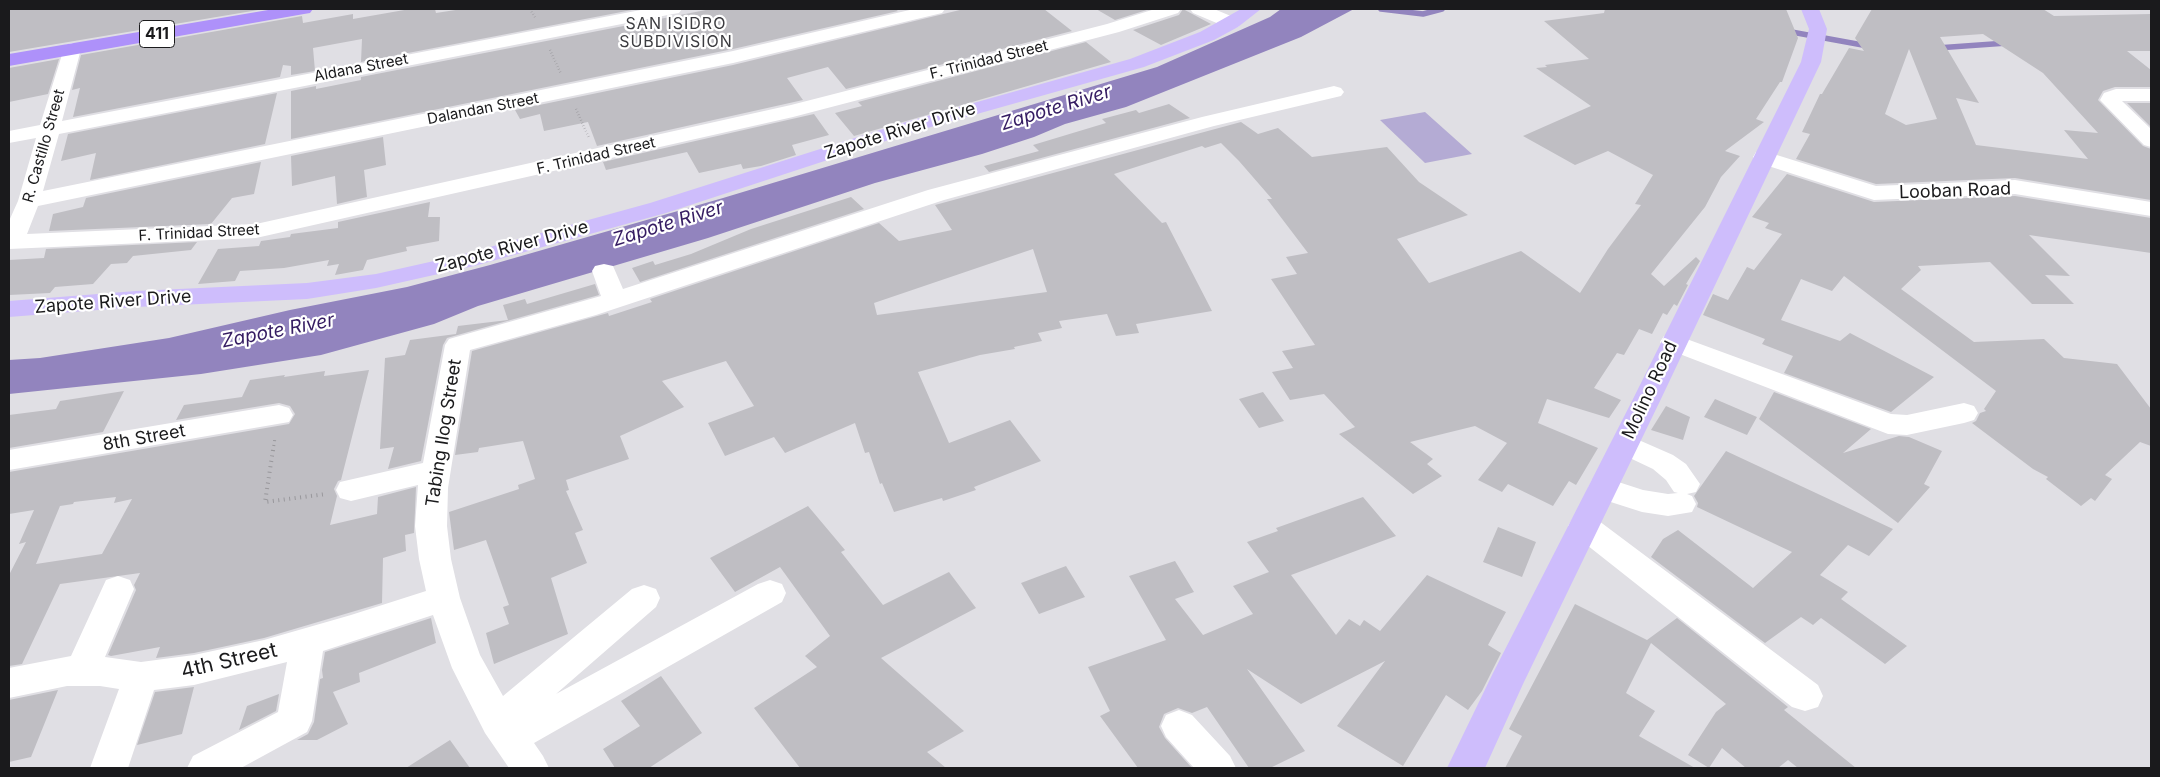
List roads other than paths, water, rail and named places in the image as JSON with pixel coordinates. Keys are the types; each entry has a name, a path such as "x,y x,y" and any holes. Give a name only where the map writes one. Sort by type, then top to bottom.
{"highway":[{"name":"411","path":"9,60 304,9"}],"main road":[{"name":"Zapote River Drive","path":"9,308 136,299 307,291 376,281 464,261 658,208 906,128 1137,63 1232,24 1252,9"},
{"name":"Molino Road","path":"1466,768 1505,684 1625,444 1811,62 1817,35 1810,9"}],"street":[{"name":"Aldana Street","path":"9,137 673,9"},
{"name":"Dalandan Street","path":"28,201 733,57 936,9"},
{"name":"F. Trinidad Street","path":"10,242 256,231 792,111 1113,28 1172,9"},
{"path":"1198,9 1232,24"},
{"name":"R. Castillo Street","path":"10,242 28,201 72,49"},
{"path":"604,272 614,300 936,195 1209,121 1334,92"},
{"path":"2151,95 2116,95 2111,96 2110,100 2151,141"},
{"name":"Looban Road","path":"1764,157 1874,193 2015,187 2151,209"},
{"name":"Tabing Ilog Street","path":"530,768 503,730 464,658 444,598 435,559 431,526 435,471 458,345 614,300"},
{"path":"1674,342 1888,424 1907,425 1964,413"},
{"name":"8th Street","path":"9,460 279,415"},
{"path":"1603,488 1642,501 1668,505 1683,494 1676,472 1663,462 1625,444"},
{"path":"351,490 435,471"},
{"path":"1584,526 1806,696"},
{"path":"82,670 118,589"},
{"path":"503,730 770,593"},
{"name":"4th Street","path":"9,683 52,673 82,670 141,677 167,675 228,663 308,641 444,598"},
{"path":"503,730 644,598"},
{"path":"206,768 294,721 308,641"},
{"path":"109,768 141,677"},
{"path":"1179,726 1217,768"}],"water":[{"name":"Zapote River","path":"1281,9 1354,9 1301,37 1126,107 1065,124 1034,137 982,154 875,183 708,238 478,306 434,324 321,355 201,374 9,394 9,360 40,358 169,338 290,310 407,287 490,265 723,198 1157,67 1270,17"}],"waterway":[{"path":"1381,9 1423,14 1442,9"},
{"path":"1786,31 1868,46"},
{"path":"1937,48 2007,43"}],"district":[{"name":"SAN ISIDRO SUBDIVISION","path":"676,33"}]}
